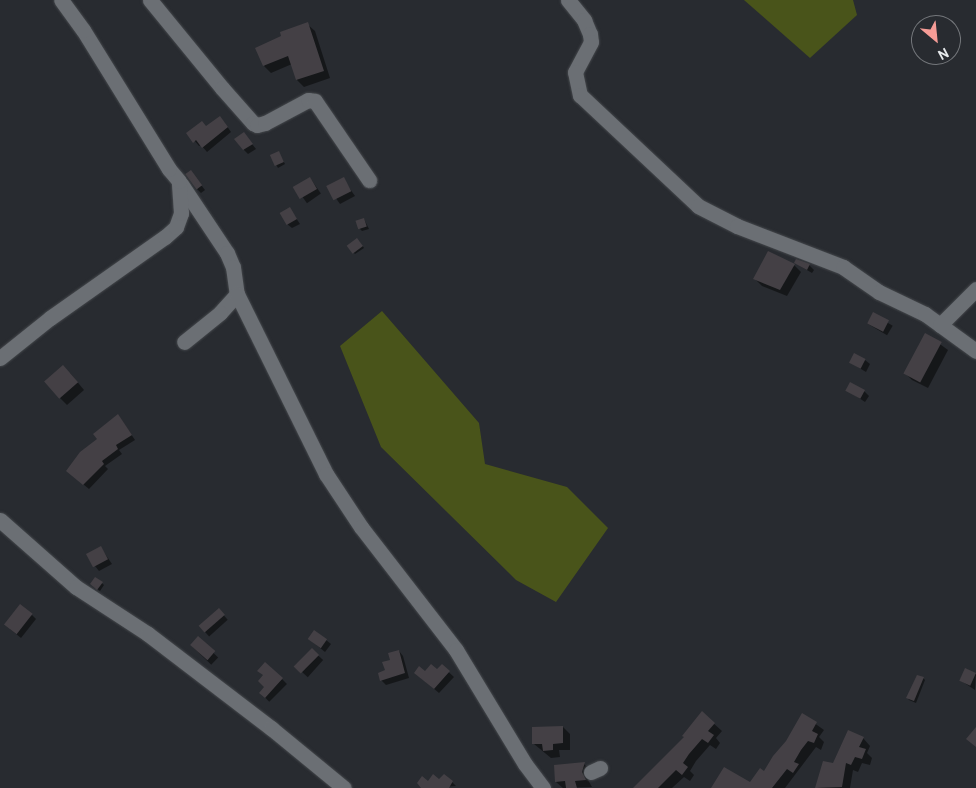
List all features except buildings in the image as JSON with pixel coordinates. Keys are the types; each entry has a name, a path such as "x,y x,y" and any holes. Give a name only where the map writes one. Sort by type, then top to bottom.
{"street":[{"path":"61,0 83,30 169,170 179,181 227,253 232,266 237,294 326,474 361,527 456,650 525,764 543,788"},
{"path":"150,0 253,123 258,125 265,123 308,100 315,100 369,180"},
{"path":"568,0 584,20 591,42 575,72 580,95 698,206 738,226 843,266 879,292 925,314 976,351"},
{"path":"0,358 176,227 181,213 179,181"},
{"path":"940,325 976,289"},
{"path":"184,342 220,314 237,294"},
{"path":"0,520 76,587 148,634 271,728 344,788"}],"green space":[{"path":"744,0 853,0 857,15 810,58"},
{"path":"382,311 479,423 485,464 567,487 608,528 556,602 516,580 381,447 340,346"}]}
